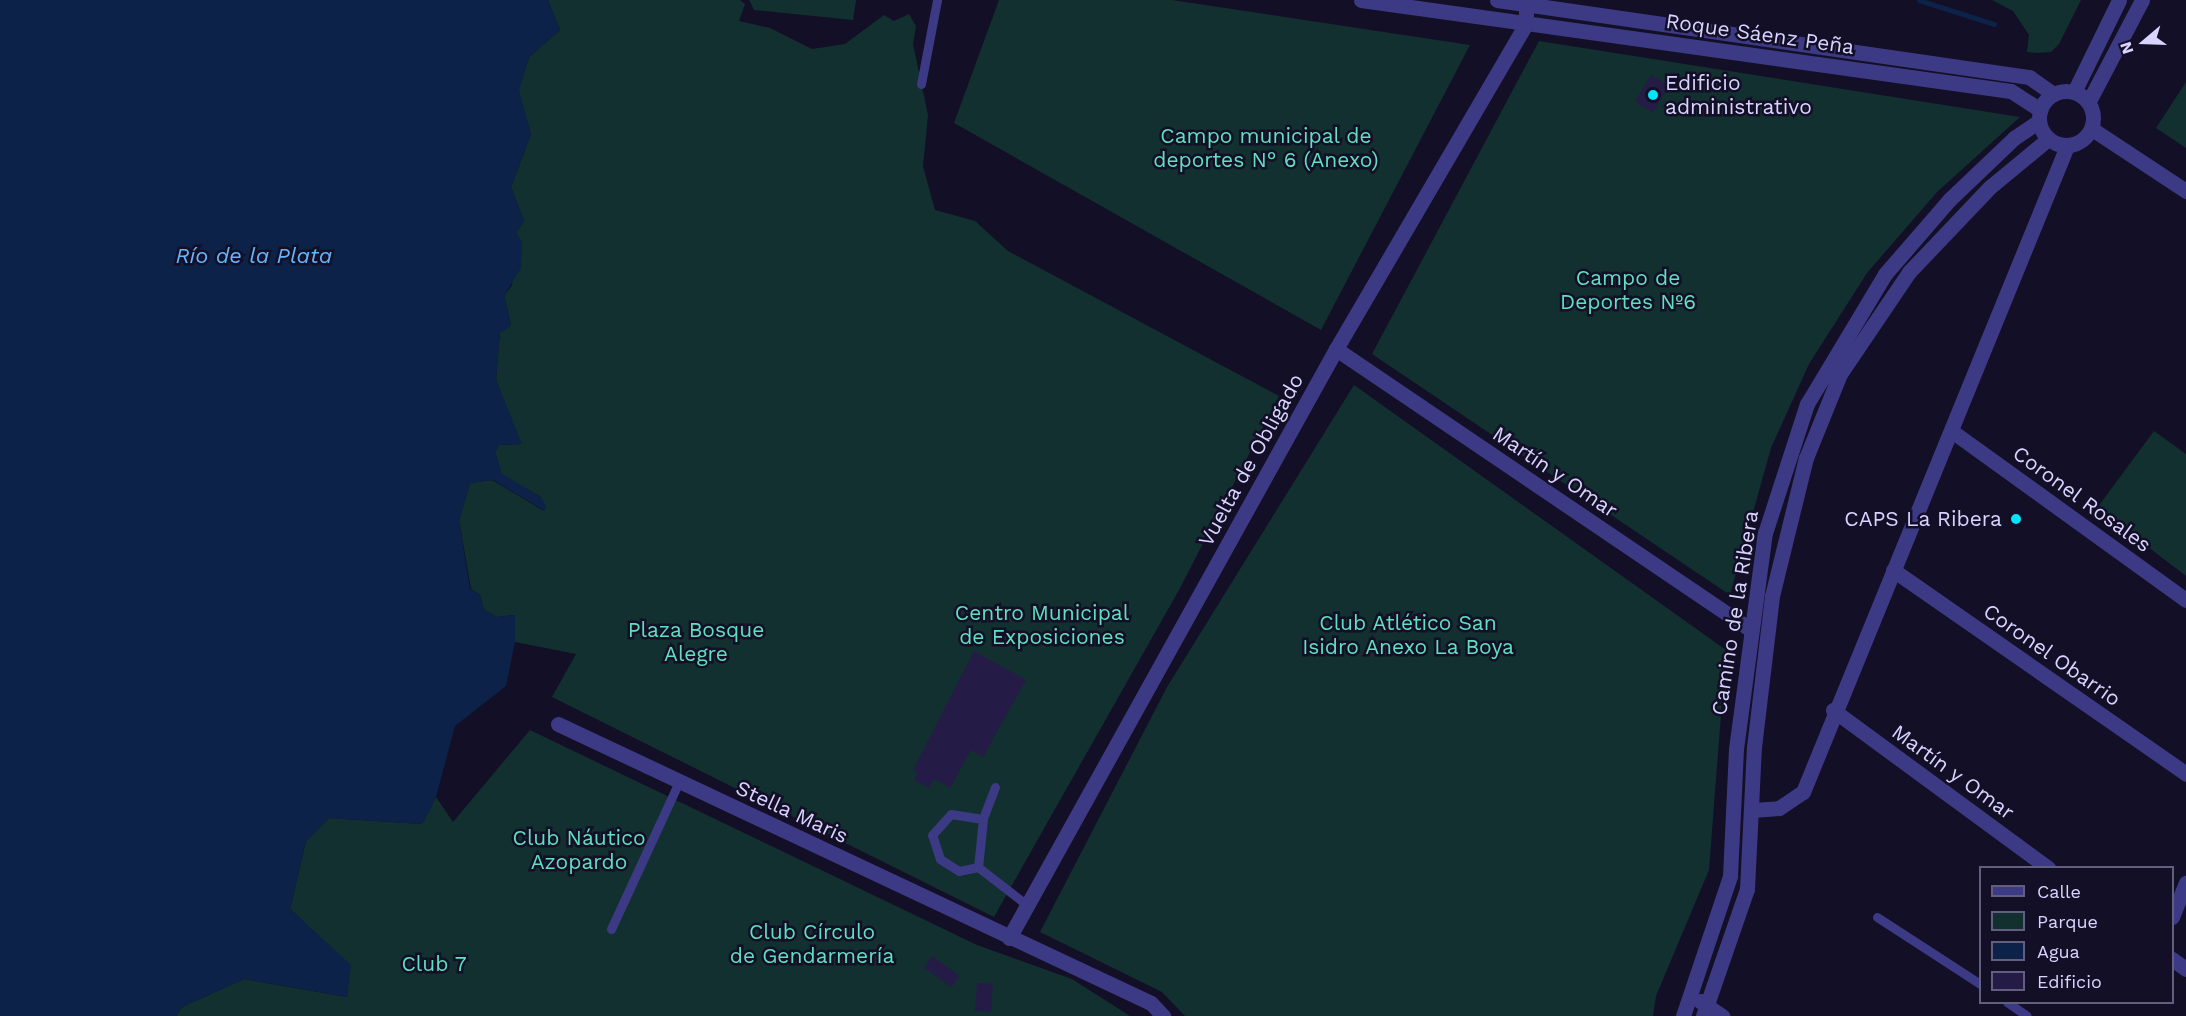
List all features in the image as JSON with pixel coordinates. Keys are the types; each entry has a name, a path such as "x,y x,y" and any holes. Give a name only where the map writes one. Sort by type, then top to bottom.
{"street":[{"name":"Roque Sáenz Peña","path":"1361,0 2011,91 2039,116"},
{"name":"Roque Sáenz Peña","path":"1497,0 1525,2 2029,77 2053,94"},
{"path":"2074,92 2119,0"},
{"path":"2092,129 2089,101 2142,0"},
{"path":"1525,2 1526,24"},
{"name":"Vuelta de Obligado","path":"1009,938 1336,349 1526,24"},
{"path":"2067,146 2048,139 2039,116 2053,94 2074,92 2089,101"},
{"name":"Camino de la Ribera","path":"1683,1016 1688,993 1730,876 1736,749 1750,629 1765,533 1786,460 1842,339 1885,274 1949,201 2039,116"},
{"path":"1752,810 1779,808 1803,792 1833,710 1953,432 2067,146 2092,129"},
{"path":"2092,129 2186,191"},
{"name":"Camino de la Ribera","path":"1704,1010 1747,889 1772,596 1806,458 1840,374 1909,272 1990,187 2048,139"},
{"name":"Martín y Omar","path":"1336,349 1750,629"},
{"name":"Coronel Rosales","path":"1953,432 2186,600"},
{"name":"Coronel Obarrio","path":"1893,570 2186,774"},
{"name":"Martín y Omar","path":"1833,710 2047,866"},
{"name":"Stella Maris","path":"558,724 1151,1003 1163,1016"},
{"path":"2174,912 2186,884"},
{"path":"1688,993 1704,1010 1722,1016"}],"lane":[{"path":"921,84 937,0"},
{"path":"611,929 679,782"},
{"path":"978,867 983,819 995,787"},
{"path":"983,819 951,814 932,835 940,859 959,871 978,867 1027,905"},
{"path":"1877,917 1979,983"},
{"path":"2010,1004 2026,1016"}],"green space":[{"path":"548,0 740,0 745,4 739,21 770,28 812,49 845,44 884,15 894,21 909,14 916,26 913,44 928,115 923,166 935,210 975,221 1008,251 1279,396 1179,590 994,917 552,697 576,654 515,642 515,615 497,617 484,610 480,595 471,589 459,520 470,483 492,480 544,511 541,497 502,475 495,452 499,445 521,444 496,380 500,332 511,325 504,296 512,285 516,233 524,221 511,187 531,134 518,90 529,57 560,30"},
{"path":"749,0 856,0 853,20 754,10"},
{"name":"Campo municipal de deportes N° 6 (Anexo)","path":"999,0 1172,0 1470,45 1321,330 954,123"},
{"path":"1992,0 2081,0 2059,44 2051,52 2037,53 2027,52 2029,35 2013,11"},
{"name":"Campo de Deportes Nº6","path":"1539,41 2020,117 1937,192 1867,273 1809,364 1771,448 1730,595 1372,354"},
{"path":"2186,82 2186,148 2156,128"},
{"name":"Club Atlético San Isidro Anexo La Boya","path":"1354,385 1726,650 1709,870 1656,996 1653,1016 1185,1016 1162,992 1040,932 1167,687"},
{"path":"2154,431 2186,454 2186,576 2097,508"},
{"path":"530,730 977,945 1072,979 1130,1016 176,1016 182,1007 244,979 347,997 350,965 290,909 306,841 329,818 422,824 436,797 453,822"}],"water":[{"name":"Río de la Plata","path":"0,0 548,0 560,30 529,57 519,90 531,134 511,187 524,221 516,233 522,242 521,268 504,296 511,326 500,333 496,380 522,444 499,445 495,452 502,474 541,497 546,506 545,511 493,480 470,483 459,520 470,589 480,595 484,610 497,617 515,615 515,642 506,686 455,726 436,797 422,824 329,818 306,841 290,909 351,965 347,997 244,979 182,1007 176,1016 0,1016"}],"building":[{"name":"Edificio administrativo","path":"1651,75 1669,86 1653,112 1635,102"},
{"path":"974,651 1026,680 983,757 971,750 950,788 934,779 929,788 914,780 918,773 913,770"},
{"path":"932,956 960,976 951,987 924,967"},
{"path":"977,983 993,984 991,1012 975,1011"}],"waterway":[{"path":"1919,0 1994,24"}],"place":[{"name":"Edificio administrativo","path":"1653,95"},
{"name":"CAPS La Ribera","path":"2016,519"}],"park label":[{"name":"Centro Municipal de Exposiciones","path":"1042,625"},
{"name":"Plaza Bosque Alegre","path":"696,642"},
{"name":"Club Náutico Azopardo","path":"579,850"},
{"name":"Club Círculo de Gendarmería","path":"812,944"},
{"name":"Club 7","path":"434,964"}]}
